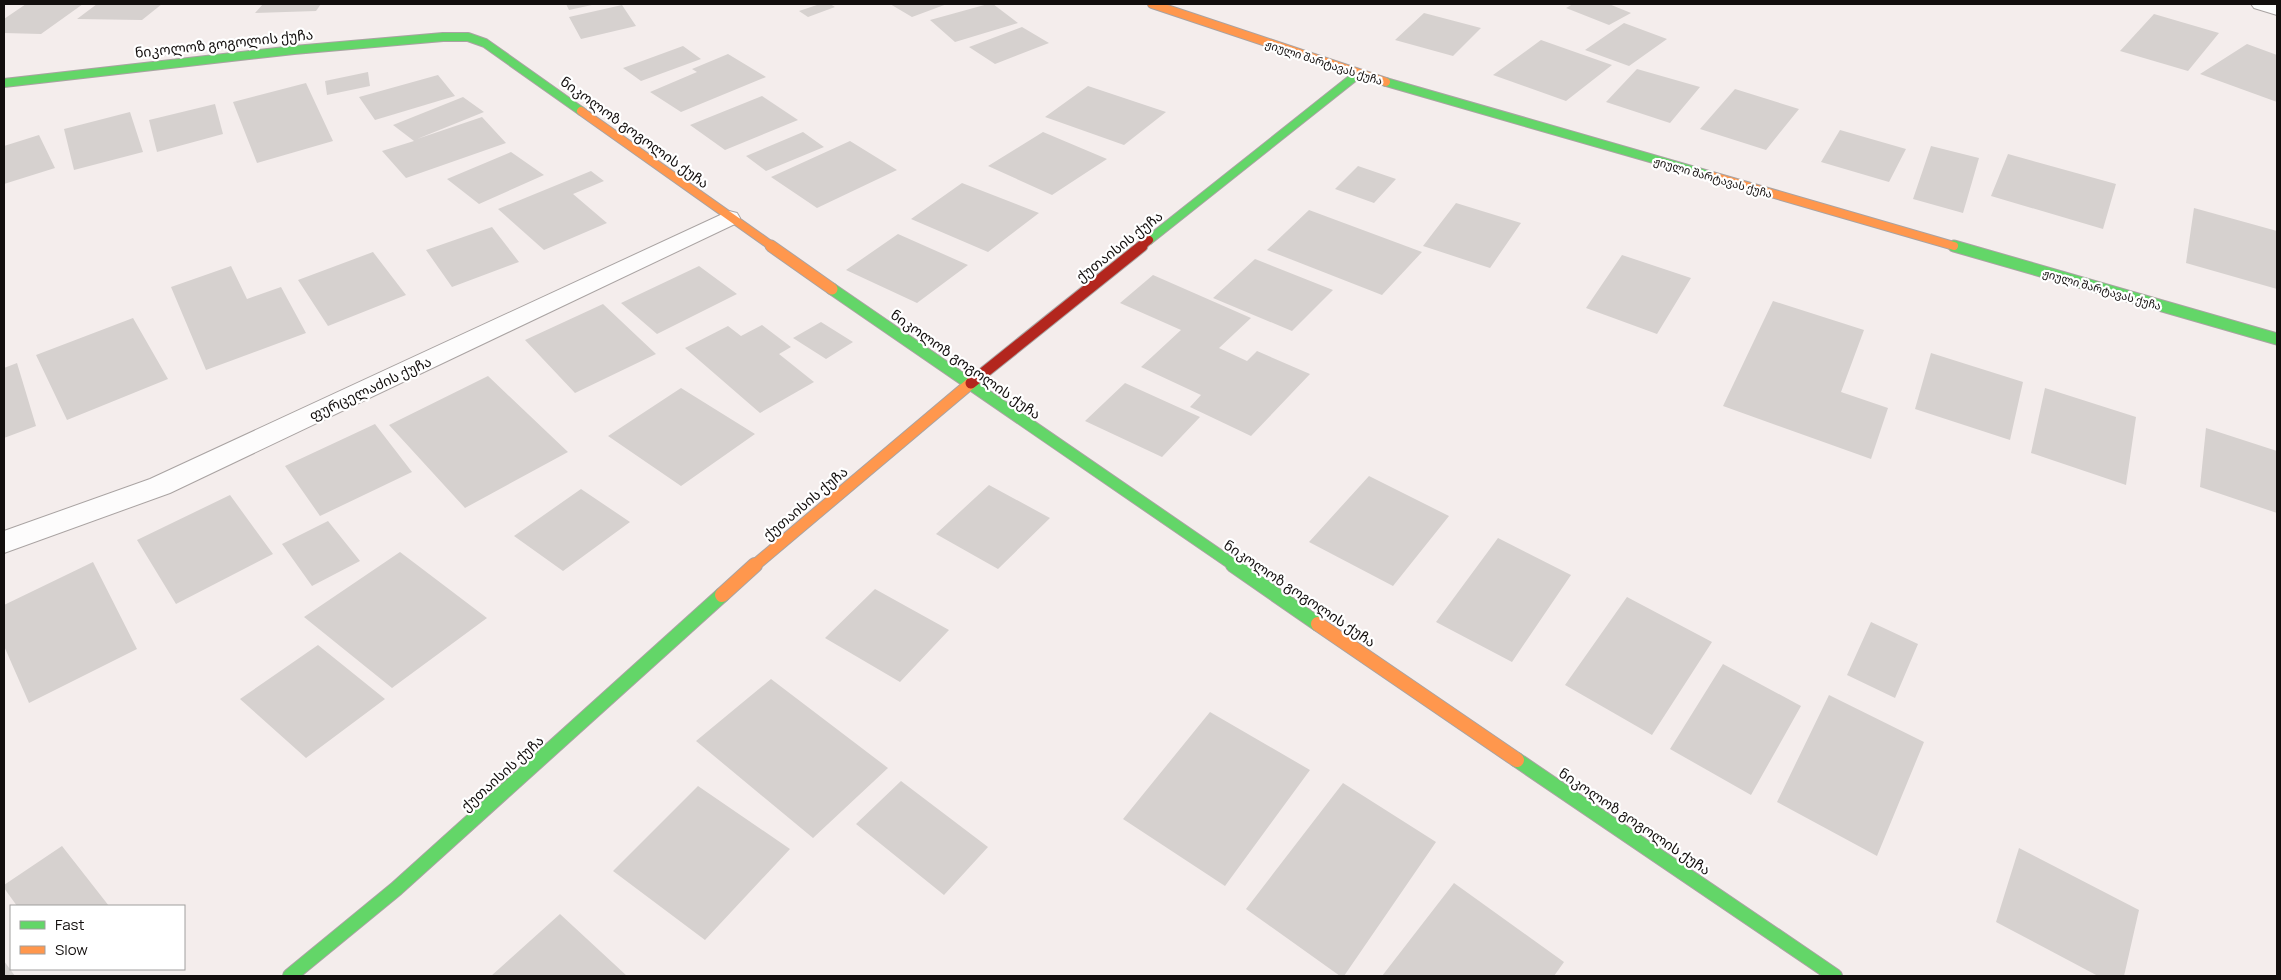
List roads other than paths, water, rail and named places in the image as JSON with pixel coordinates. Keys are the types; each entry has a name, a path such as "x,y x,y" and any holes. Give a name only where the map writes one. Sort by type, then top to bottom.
{"street":[{"name":"ჟიული შარტავას ქუჩა","path":"1152,4 1358,74 2277,339"},
{"path":"2260,4 2277,10"},
{"name":"ნიკოლოზ გოგოლის ქუჩა","path":"4,83 294,50 443,37 468,37 485,43 729,218 968,385 1835,976"},
{"name":"ქუთაისის ქუჩა","path":"290,976 396,889 784,539 968,385 1358,74"},
{"name":"ფურცელაძის ქუჩა","path":"4,542 160,486 729,218"}]}
